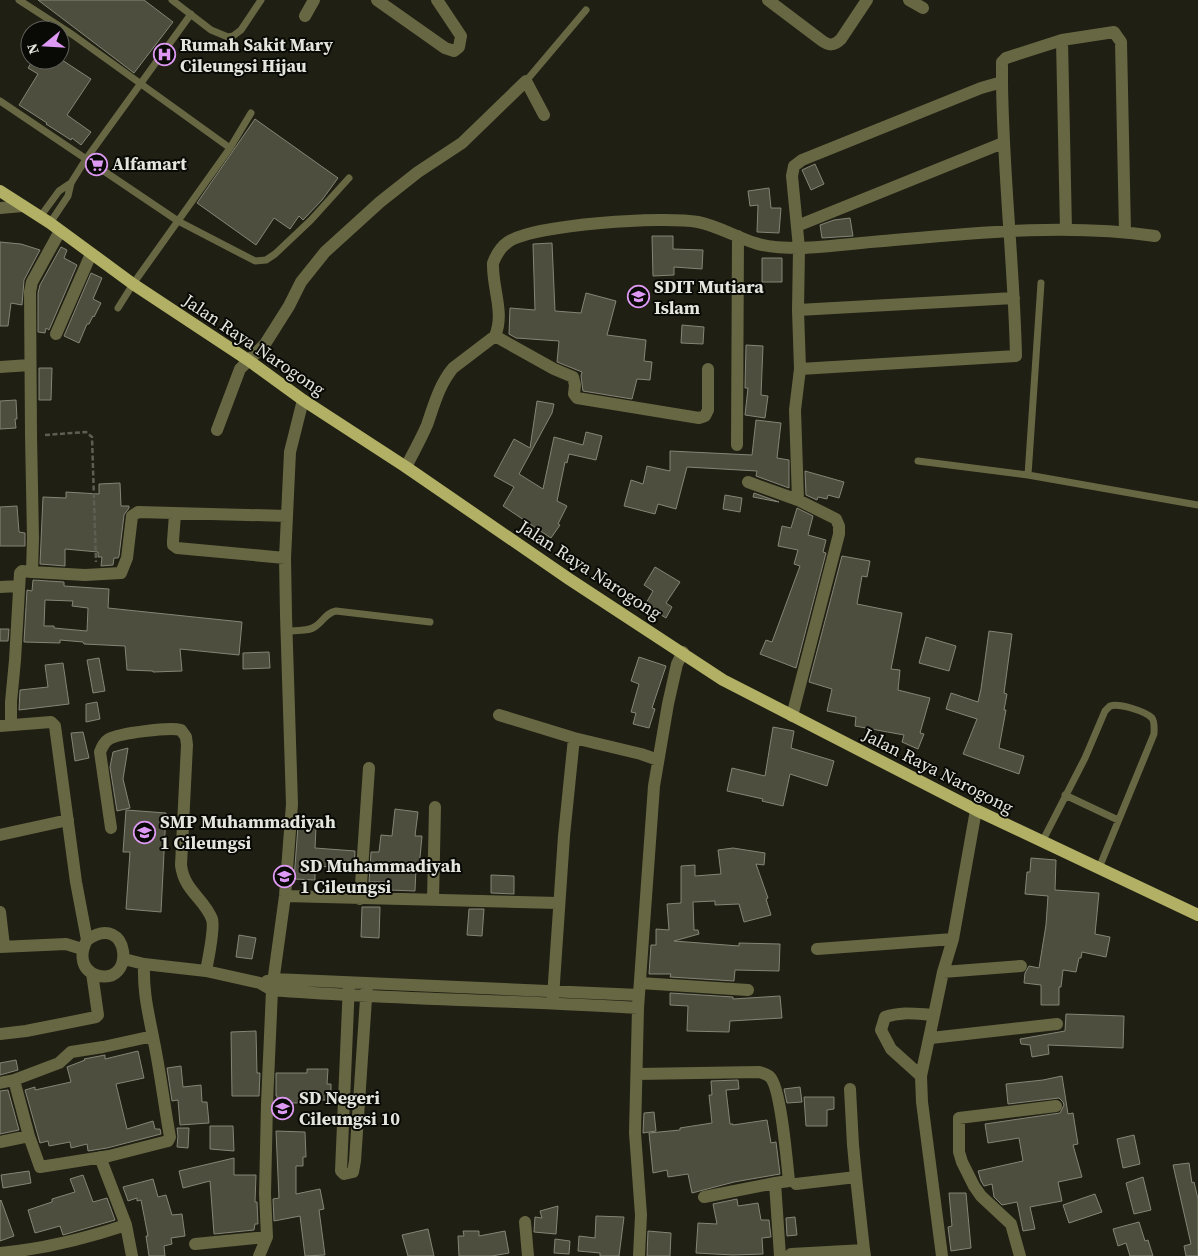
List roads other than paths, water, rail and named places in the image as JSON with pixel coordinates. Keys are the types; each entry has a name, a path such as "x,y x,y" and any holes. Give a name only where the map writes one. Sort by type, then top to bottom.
{"main road":[{"name":"Jalan Raya Narogong","path":"0,191 45,220 133,284 248,360 303,400 723,680 976,810 1198,915"}],"street":[{"path":"305,16 314,0"},
{"path":"377,0 445,48 454,51 459,47 460,36 437,0"},
{"path":"768,0 821,40 831,45 836,44 841,39 867,0"},
{"path":"909,0 923,8"},
{"path":"800,369 1016,356 1014,298 1003,143 1002,62 1006,58 1062,40 1114,32 1120,42 1125,232"},
{"path":"1062,40 1066,230"},
{"path":"217,430 240,369 265,344 289,306 301,282 325,252 380,202 418,172 462,143 526,81 544,115"},
{"path":"798,500 795,410 800,369 798,310 799,248 792,176 794,166 802,160 981,88 1002,82"},
{"path":"798,226 1003,143"},
{"path":"0,208 23,206"},
{"path":"406,467 426,427 438,393 448,374 453,368 495,336 500,318 493,263 496,255 503,247 517,238 558,228 583,225 674,220 701,223 756,244 799,248 1008,231 1125,232 1155,236"},
{"path":"32,572 30,306 32,282 60,231"},
{"path":"737,445 738,236"},
{"path":"56,334 91,254"},
{"path":"798,310 1014,298"},
{"path":"495,336 573,377 575,380 574,394 577,398 700,418 705,416 708,410 708,369"},
{"path":"0,367 30,365"},
{"path":"259,1256 267,1236 266,1158 273,985 285,896 292,780 285,558 290,452 303,400"},
{"path":"748,482 798,500 836,519 840,526 792,716"},
{"path":"0,912 2,946 85,944 95,935 104,933 113,935 120,941 124,950 124,959 120,969 112,975 102,977 92,973 85,967 82,958 85,944 55,726 53,723 5,725 15,660 21,572 120,574 128,558 132,516 138,512 287,516"},
{"path":"175,514 173,545 177,548 285,558"},
{"path":"0,587 19,586"},
{"path":"639,1256 641,1215 635,1133 639,996 654,786 677,664 683,652"},
{"path":"499,715 574,738 658,760"},
{"path":"111,828 100,752 104,743 110,738 127,734 181,730 186,737 187,745 182,875 186,884 212,920 206,971"},
{"path":"553,996 558,903 574,738"},
{"path":"360,899 369,768"},
{"path":"433,900 435,806"},
{"path":"942,1256 922,1102 921,1076 943,972 953,939 976,810"},
{"path":"0,835 68,820"},
{"path":"285,896 558,903"},
{"path":"817,948 953,939"},
{"path":"124,959 144,964 206,971 273,985 367,991 553,996 639,996 748,990"},
{"path":"14,1080 28,1136 40,1167 100,1157 156,1145 168,1140 170,1137 153,1036 145,1002 144,964"},
{"path":"943,972 1021,966"},
{"path":"0,1034 26,1031 96,1017 98,1015 92,973"},
{"path":"349,990 341,1152 341,1171 343,1174 353,1172 355,1161 367,991"},
{"path":"921,1076 891,1049 881,1030 885,1017 894,1014 904,1012 934,1015"},
{"path":"930,1038 1057,1024"},
{"path":"0,1083 14,1080 60,1063 70,1052 153,1036"},
{"path":"637,1074 759,1072 769,1076 774,1084 784,1131 789,1181 704,1197"},
{"path":"775,1183 785,1255 865,1253 853,1145 850,1089"},
{"path":"1020,1256 1011,1224 981,1196 962,1162 959,1152 959,1118 1056,1106"},
{"path":"0,1142 28,1136"},
{"path":"100,1157 126,1225 132,1256"},
{"path":"796,1184 856,1177"},
{"path":"524,1222 528,1256"},
{"path":"0,1253 19,1252 86,1238 126,1225"},
{"path":"195,1244 267,1236"}],"lane":[{"path":"19,0 73,35 230,148"},
{"path":"172,0 211,30 222,36 233,36 241,30 261,0"},
{"path":"526,81 586,10"},
{"path":"45,220 68,196 71,183 86,159 191,14"},
{"path":"0,100 178,221 255,261 266,260 275,254 311,220 349,178"},
{"path":"118,308 230,148 251,113"},
{"path":"45,220 59,191 71,183"},
{"path":"1028,475 1041,283"},
{"path":"918,461 1028,475 1198,505"},
{"path":"287,631 311,629 326,616 336,611 430,622"},
{"path":"1042,842 1085,758 1105,711 1110,706 1122,705 1150,716 1154,721 1154,734 1098,868"},
{"path":"1065,795 1118,820"}],"place":[{"name":"Rumah Sakit Mary Cileungsi Hijau","path":"164,55"},
{"name":"Alfamart","path":"96,164"},
{"name":"SDIT Mutiara Islam","path":"638,297"},
{"name":"SMP Muhammadiyah 1 Cileungsi","path":"144,832"},
{"name":"SD Muhammadiyah 1 Cileungsi","path":"284,876"},
{"name":"SD Negeri Cileungsi 10","path":"283,1108"}]}
